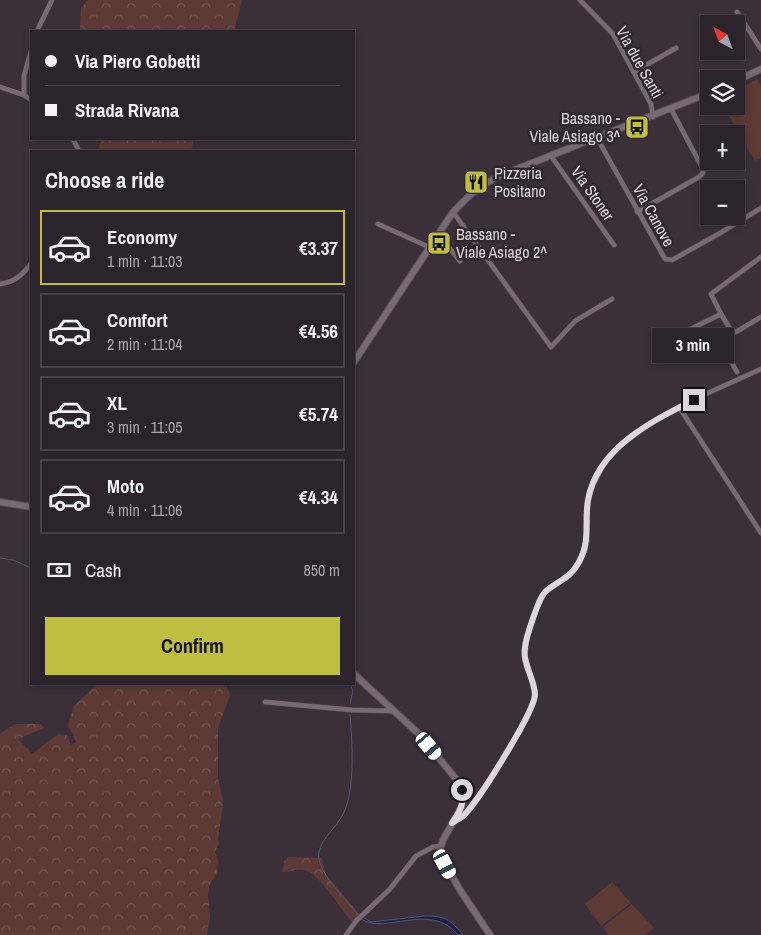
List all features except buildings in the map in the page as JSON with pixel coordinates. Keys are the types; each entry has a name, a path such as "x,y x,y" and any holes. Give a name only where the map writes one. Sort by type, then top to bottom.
{"main road":[{"path":"745,77 761,69"},
{"path":"355,360 428,247 453,212 465,199 499,176 700,98"},
{"path":"0,502 30,507"},
{"path":"355,675 419,734 461,785 464,797 462,806 441,846 442,856 451,875 490,935"}],"street":[{"path":"37,30 52,0"},
{"name":"Via due Santi","path":"580,0 613,34 651,104 653,116"},
{"path":"737,12 761,49"},
{"name":"Via due Santi","path":"634,72 676,48"},
{"path":"24,95 24,76 30,55"},
{"path":"0,87 24,95 30,99"},
{"path":"638,212 700,177 703,173 703,169 671,109"},
{"name":"Via Canove","path":"597,138 663,258 669,260 722,232 761,208"},
{"name":"Via Stoner","path":"551,156 614,245"},
{"path":"453,212 551,347 575,321 612,300"},
{"path":"378,224 428,247"},
{"path":"438,234 460,261"},
{"path":"732,332 711,297 712,293 761,257"},
{"path":"0,284 8,283 19,277 30,265"},
{"path":"660,344 721,314"},
{"path":"738,372 720,342 722,338 732,332 736,332 760,320"},
{"path":"452,823 462,817 484,789 530,710 535,695 524,655 527,639 539,600 544,592 570,576 585,551 588,501 599,471 618,447 654,422 679,407 761,369"},
{"path":"679,407 761,533"},
{"path":"265,702 352,710 393,711"},
{"path":"346,935 359,918 390,888 416,856 432,847 441,846"}],"green space":[{"path":"88,0 242,0 234,30 80,30 81,8"},
{"path":"757,79 761,86 761,157 755,161 745,144 745,125 734,125 728,115 745,115 745,86"},
{"path":"101,140 194,140 191,150 98,150"},
{"path":"96,685 226,685 230,695 218,728 218,778 223,801 219,844 215,851 218,861 217,873 209,886 210,917 207,935 0,935 0,734 15,724 41,724 44,728 18,739 32,754 58,734 67,735 71,745 76,742 68,725 74,706"},
{"path":"288,857 322,858 326,875 361,916 353,922 324,885 311,873 305,870 282,872 284,862"},
{"path":"612,882 631,903 601,926 585,904"},
{"path":"632,904 654,928 645,935 608,935 603,927"}],"shaded area":[{"path":"425,916 447,920 463,935 458,935 447,925 435,920 422,919 371,923 361,919 363,917 371,922"}],"waterway":[{"path":"0,558 13,560 30,568"},
{"path":"350,685 353,691 350,704"},
{"path":"350,714 352,766 349,794 342,816 320,847 319,859 330,881 358,915"}],"place":[{"name":"Bassano - Viale Asiago 3^","path":"637,127"},
{"name":"Pizzeria Positano","path":"476,182"},
{"name":"Bassano - Viale Asiago 2^","path":"439,243"}],"route":[{"path":"462,790 464,797 462,806 452,823 462,817 491,779 530,710 535,695 524,655 527,639 539,600 544,592 570,576 585,551 588,501 592,485 604,462 618,447 633,436 694,400"}]}
